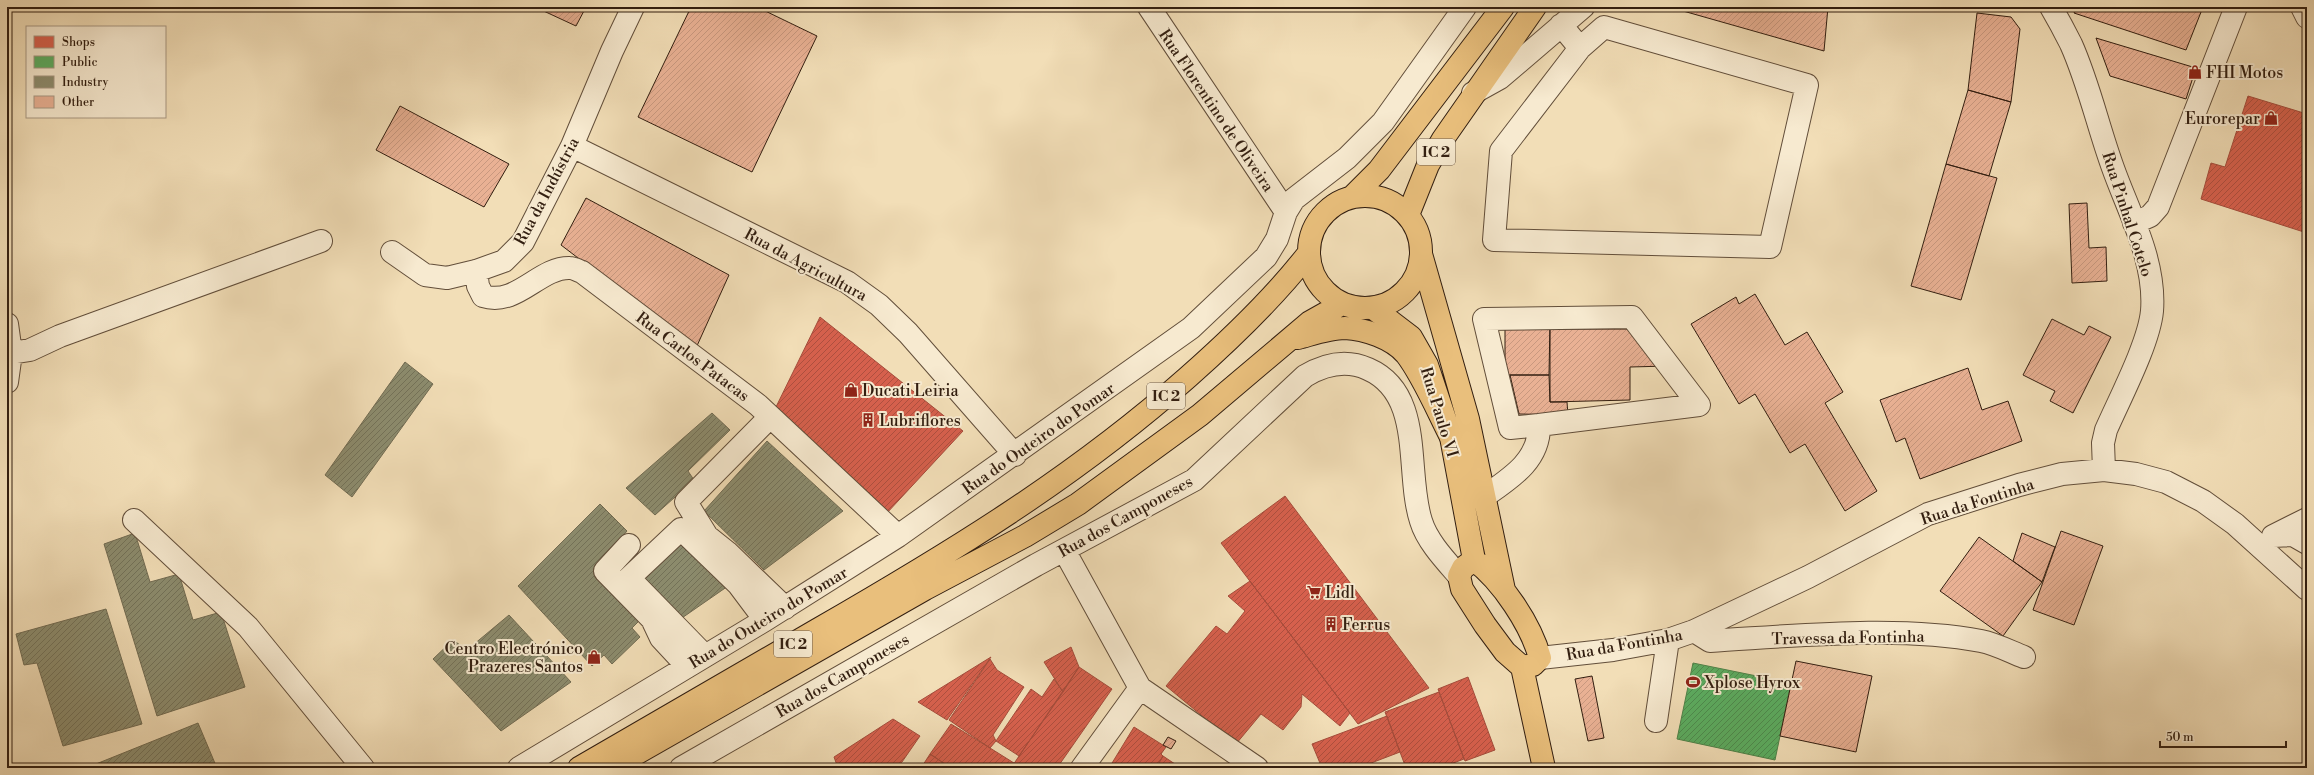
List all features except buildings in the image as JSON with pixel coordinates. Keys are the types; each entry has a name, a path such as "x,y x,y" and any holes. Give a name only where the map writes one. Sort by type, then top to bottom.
{"main road":[{"name":"IC 2","path":"1353,196 1379,170 1503,7"},
{"name":"IC 2","path":"1408,215 1428,165 1474,93 1535,7"},
{"name":"IC 2","path":"1368,195 1383,198 1397,205 1408,215 1416,227 1420,240 1421,254 1417,273 1407,290 1392,301 1373,308 1363,309 1342,304 1328,296 1318,284 1311,270 1308,254 1310,238 1316,224 1325,211 1338,202 1353,196 1368,195"},
{"name":"IC 2","path":"579,768 911,576 1018,508 1111,442 1144,416 1227,342 1293,274 1308,254"},
{"path":"1421,254 1468,419 1505,591"},
{"name":"IC 2","path":"611,768 925,589 1025,536 1078,504 1200,415 1310,322 1342,304"},
{"name":"Rua Paulo VI","path":"1373,308 1410,337 1420,351 1451,437 1474,560"},
{"path":"1287,340 1322,331 1344,328 1363,331 1389,342 1405,354 1429,393 1451,437"},
{"path":"1531,662 1505,652 1462,589 1459,576 1463,568 1474,560 1484,567 1505,591 1537,645 1531,662 1544,768"}],"street":[{"name":"Rua da Indústria","path":"392,252 425,275 447,278 476,271 504,261 523,242 572,146 612,51 633,7"},
{"name":"Rua Florentino de Oliveira","path":"1149,7 1286,212"},
{"name":"Rua do Outeiro do Pomar","path":"519,768 785,608 898,536 1015,455 1202,318 1266,257 1277,239 1286,212 1294,199 1348,158 1382,122 1465,7"},
{"path":"1474,93 1500,78 1583,7"},
{"name":"Rua Pinhal Cotelo","path":"2051,7 2071,44 2113,168 2134,223 2151,280 2152,311 2147,334 2106,430 2103,443 2104,470"},
{"path":"2134,223 2150,216 2158,207 2236,7"},
{"path":"2302,7 2307,16"},
{"path":"1561,25 1580,48"},
{"path":"1604,27 1807,85 1770,247 1494,240 1501,151 1580,48 1604,27"},
{"name":"Rua da Agricultura","path":"572,146 847,282 865,294 908,333 1015,455"},
{"path":"11,353 30,350 60,336 321,240"},
{"name":"Rua Carlos Patacas","path":"476,271 478,286 483,296 493,300 527,288 553,272 570,268 582,272 758,405 898,536"},
{"path":"1632,317 1699,405 1547,424 1540,425 1510,428 1484,319 1632,317"},
{"path":"7,324 11,353 7,382"},
{"name":"Rua dos Camponeses","path":"681,768 1064,550 1194,480 1305,376 1323,366 1358,364 1379,374 1393,386 1402,401 1421,522 1426,534 1459,576"},
{"path":"770,417 686,502 707,536 727,552 785,608"},
{"path":"1485,496 1522,467 1534,453 1540,439 1540,425"},
{"name":"Rua da Fontinha","path":"1531,662 1614,650 1668,640 1694,632 1808,577 1928,514 2019,485 2062,474 2104,470 2136,474 2166,482 2203,501 2235,524 2266,541 2307,589"},
{"path":"134,520 248,627 363,768"},
{"path":"2266,541 2307,520"},
{"path":"696,661 630,578 681,529 738,584 765,620"},
{"path":"2266,541 2293,535 2307,543"},
{"path":"629,546 605,571 652,619 661,638 696,661"},
{"path":"1064,550 1140,688 1257,768"},
{"name":"Travessa da Fontinha","path":"1694,632 1710,641 1886,634 1938,637 1982,642 2024,657"},
{"path":"1656,721 1668,640"},
{"path":"1082,768 1140,688"}],"place":[{"name":"FHI Motos","path":"2195,72"},
{"name":"Eurorepar","path":"2271,118"},
{"name":"Ducati Leiria","path":"851,390"},
{"name":"Lubriflores","path":"868,420"},
{"name":"Lidl","path":"1314,592"},
{"name":"Ferrus","path":"1331,624"},
{"name":"Centro Electrónico Prazeres Santos","path":"594,657"},
{"name":"Xplose Hyrox","path":"1693,682"}]}
